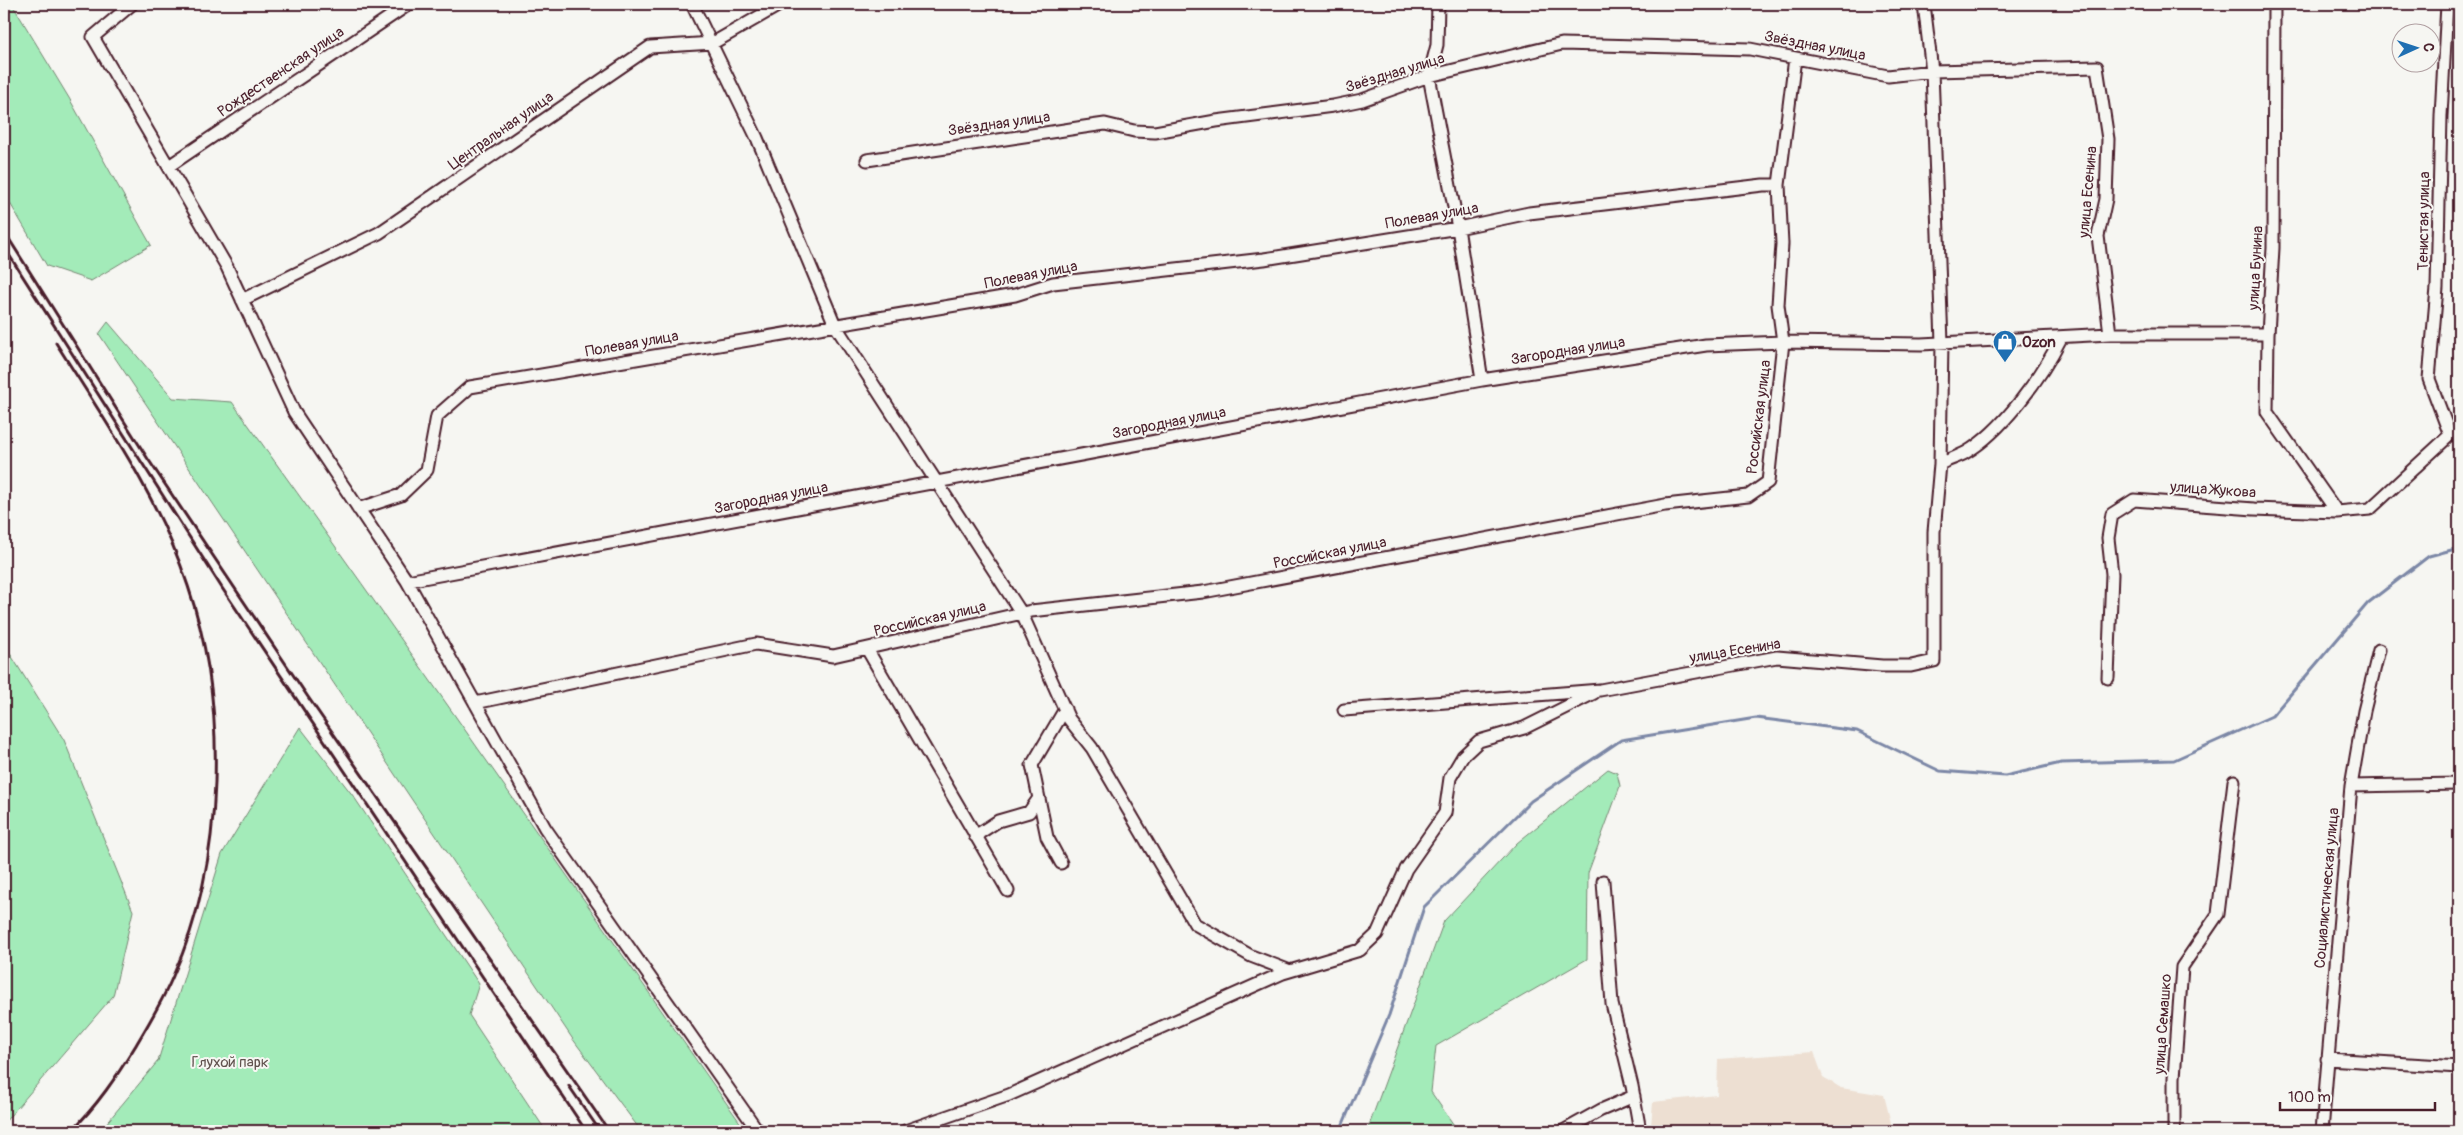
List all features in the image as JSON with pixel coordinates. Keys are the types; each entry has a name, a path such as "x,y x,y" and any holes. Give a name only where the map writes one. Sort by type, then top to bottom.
{"street":[{"path":"132,4 93,37 170,166 227,267 294,412 407,581 545,828 758,1131"},
{"name":"Рождественская улица","path":"170,166 409,4"},
{"path":"692,4 713,44 756,138 835,324 1022,614 1069,719 1096,756 1195,924 1251,956 1290,971"},
{"name":"Центральная улица","path":"242,300 379,233 650,47 713,44 781,4"},
{"path":"1438,4 1437,46 1429,76 1458,228 1482,380"},
{"name":"улица Есенина","path":"1344,710 1600,690 1777,657 1882,666 1911,666 1934,662 1934,532 1940,464 1942,343 1932,71 1924,4"},
{"name":"улица Бунина","path":"2274,4 2273,248 2268,334 2267,412 2337,512"},
{"name":"Тенистая улица","path":"2448,4 2441,116 2437,288 2429,379 2455,434"},
{"name":"Звёздная улица","path":"867,160 1084,126 1106,124 1134,131 1155,132 1216,121 1304,111 1362,100 1429,76 1562,44 1750,49 1888,76 1932,71"},
{"name":"Российская улица","path":"475,703 756,644 833,656 1022,614 1203,592 1665,505 1748,496 1768,482 1783,342 1778,305 1782,244 1779,185 1796,58"},
{"name":"улица Есенина","path":"1932,71 2098,67 2108,138 2106,200 2098,236 2110,334"},
{"name":"Полевая улица","path":"358,509 401,495 427,470 437,416 470,387 1015,295 1053,283 1264,259 1458,228 1529,213 1763,185 1779,185"},
{"path":"1942,343 2110,334 2268,334"},
{"path":"1940,464 1966,453 2006,419 2048,364 2060,338"},
{"name":"Загородная улица","path":"407,581 1482,380 1706,345 1783,342 1942,343"},
{"name":"улица Жукова","path":"2108,678 2112,574 2108,538 2112,514 2134,500 2254,509 2337,512 2370,509 2455,434"},
{"path":"867,649 1008,891"},
{"name":"Социалистическая улица","path":"2322,1131 2351,786 2364,711 2379,650"},
{"path":"905,1131 1009,1095 1290,971 1360,950 1377,934 1406,869 1446,813 1450,778 1463,756 1479,741 1524,728 1600,690"},
{"path":"1061,863 1047,837 1032,765 1065,709"},
{"name":"улица Семашко","path":"2174,1131 2174,1078 2182,967 2218,914 2234,781"},
{"path":"2351,786 2459,784"},
{"path":"975,836 998,821 1029,812 1039,798"},
{"path":"1602,881 1612,1004 1634,1096 1640,1131"},
{"path":"2328,1059 2459,1067"},
{"path":"1563,1131 1602,1110 1634,1096"}],"shaded area":[{"path":"1814,1052 1823,1077 1841,1088 1884,1095 1893,1131 1829,1131 1783,1126 1651,1126 1653,1102 1717,1095 1718,1059"}],"green space":[{"path":"4,4 12,4 69,98 151,245 91,281 47,266 4,193"},
{"path":"108,322 173,398 232,402 426,674 746,1131 641,1131 572,1038 99,334"},
{"path":"4,644 64,740 133,911 113,996 4,1123"},
{"name":"Глухой парк","path":"300,727 354,797 479,984 469,1015 546,1131 100,1131 158,1061 222,854"},
{"path":"1608,769 1617,773 1620,786 1588,873 1587,959 1436,1046 1431,1092 1458,1131 1367,1131 1444,921 1517,843"}],"waterway":[{"path":"1340,1131 1389,1015 1424,907 1531,801 1621,740 1756,718 1857,731 1940,771 2005,776 2061,763 2174,760 2272,716 2368,603 2429,556 2459,548"}],"railway":[{"path":"4,231 148,459 308,697 609,1131"},
{"path":"4,247 222,588 586,1131"},
{"path":"56,343 130,460 162,521 176,553 201,632 210,681 215,731 215,783 211,834 203,884 190,931 169,985 136,1045 106,1090 71,1131"},
{"path":"569,1086 600,1131"}],"place":[{"name":"Ozon","path":"2005,363"}]}
